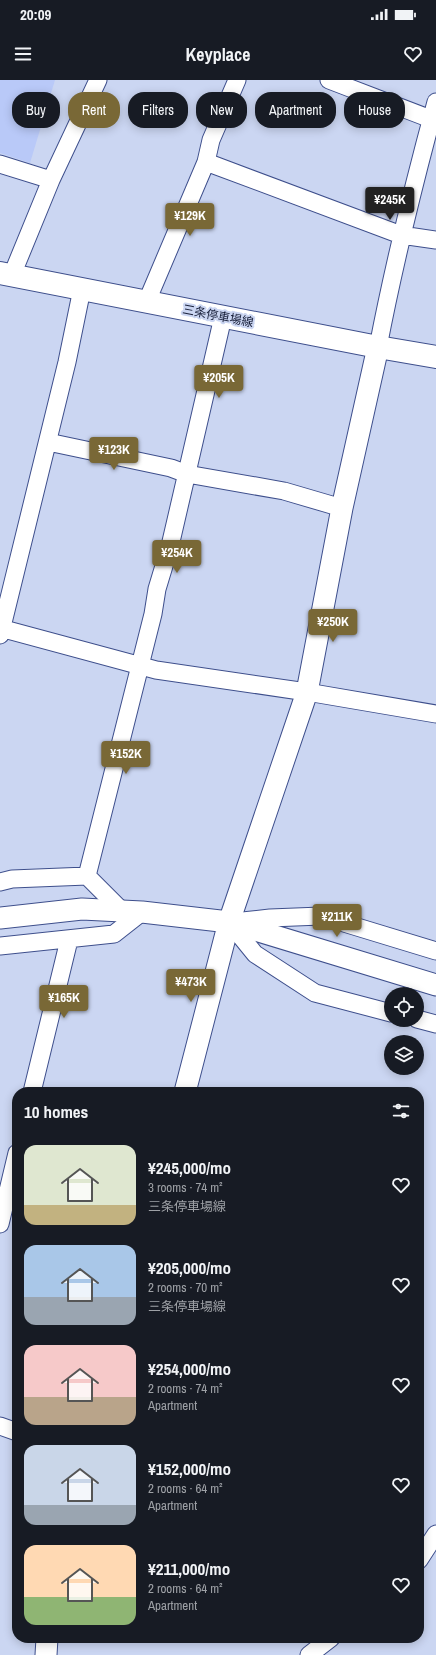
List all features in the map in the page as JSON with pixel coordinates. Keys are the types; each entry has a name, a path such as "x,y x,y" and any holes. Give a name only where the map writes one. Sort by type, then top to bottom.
{"main road":[{"name":"三条停車場線","path":"6,274 436,357"}],"street":[{"path":"6,274 98,80"},
{"path":"147,301 206,162 211,140 236,80"},
{"path":"329,80 434,120"},
{"path":"186,1087 229,922 308,692 342,508 378,347 391,278 401,235 434,120 436,102"},
{"path":"206,162 401,235 436,240"},
{"path":"0,164 51,180"},
{"path":"82,289 68,362 1,630 139,667 308,692 436,714"},
{"path":"87,876 153,614 157,589 170,546 223,317"},
{"path":"48,442 171,468 187,474 284,491 342,508"},
{"path":"0,882 12,879 87,876 132,912"},
{"path":"0,918 82,909 132,912 229,922 436,985"},
{"path":"0,946 16,943 69,940 114,934 132,912"},
{"path":"229,922 270,918 321,916 436,952"},
{"path":"229,922 255,954 315,993 384,1011"},
{"path":"33,1087 69,940"},
{"path":"424,1021 436,1024"},
{"path":"0,1224 12,1174"},
{"path":"0,1426 12,1430"},
{"path":"424,1552 436,1534"},
{"path":"46,1655 47,1643"},
{"path":"309,1655 325,1643"}],"shaded area":[{"path":"0,80 55,80 51,92 12,92 12,128 41,128 30,163 0,153"}]}
